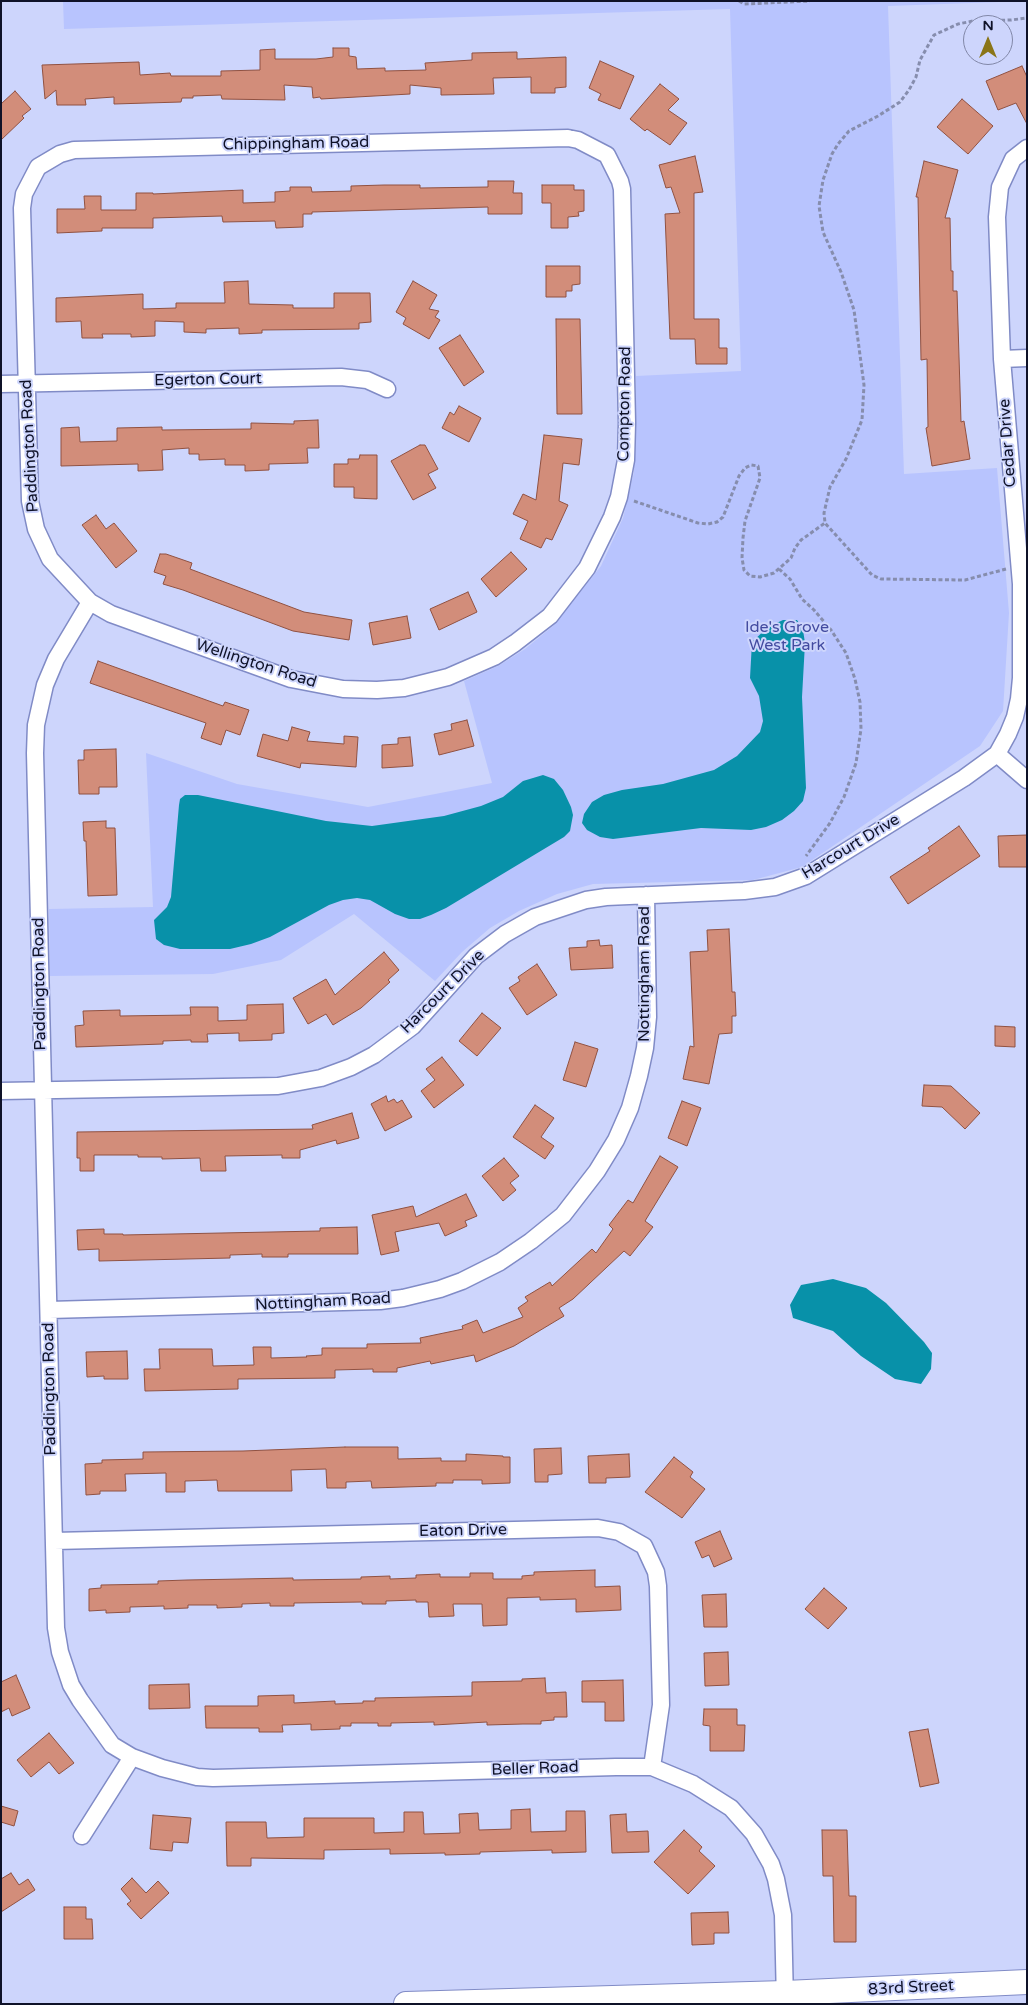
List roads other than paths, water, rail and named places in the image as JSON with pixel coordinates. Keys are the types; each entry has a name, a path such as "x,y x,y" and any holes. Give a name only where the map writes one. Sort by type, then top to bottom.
{"main road":[{"name":"83rd Street","path":"406,2004 785,1998 1027,1982"}],"street":[{"name":"Chippingham Road","path":"22,217 24,194 38,167 60,154 74,150 568,138 578,140 607,155"},
{"name":"Cedar Drive","path":"997,754 1008,734 1019,699 1022,578 1002,359 997,217 1000,188 1013,159 1027,148"},
{"name":"Compton Road","path":"535,628 550,616 588,568 605,536 619,497 626,460 628,423 622,189 607,155"},
{"name":"Paddington Road","path":"22,217 30,501 36,530 50,559 90,602 56,659 45,685 36,725 35,753 56,1628 65,1668 80,1700 112,1745 132,1757"},
{"path":"1002,359 1027,358"},
{"name":"Egerton Court","path":"1,384 342,377 367,380 387,389"},
{"name":"Wellington Road","path":"90,602 124,620 291,679 344,689 377,690 404,688 448,677 494,657 535,628"},
{"path":"997,754 1027,780"},
{"name":"Harcourt Drive","path":"1,1091 278,1086 321,1078 351,1067 374,1055 413,1026 476,956 516,927 552,910 586,900 775,888 806,876 964,778 997,754"},
{"name":"Nottingham Road","path":"48,1310 380,1301 430,1291 462,1281 500,1262 531,1241 563,1214 597,1171 616,1140 630,1108 643,1058 648,1018 646,895"},
{"name":"Eaton Drive","path":"54,1541 598,1528 619,1532 644,1546 656,1572 658,1586 661,1705 652,1767"},
{"path":"82,1836 132,1757"},
{"name":"Beller Road","path":"132,1757 178,1773 213,1778 652,1767 693,1784 731,1808 754,1834 762,1847 776,1879 780,1894 783,1915 785,1998"}],"park label":[{"name":"Ide's Grove West Park","path":"787,637"}]}
